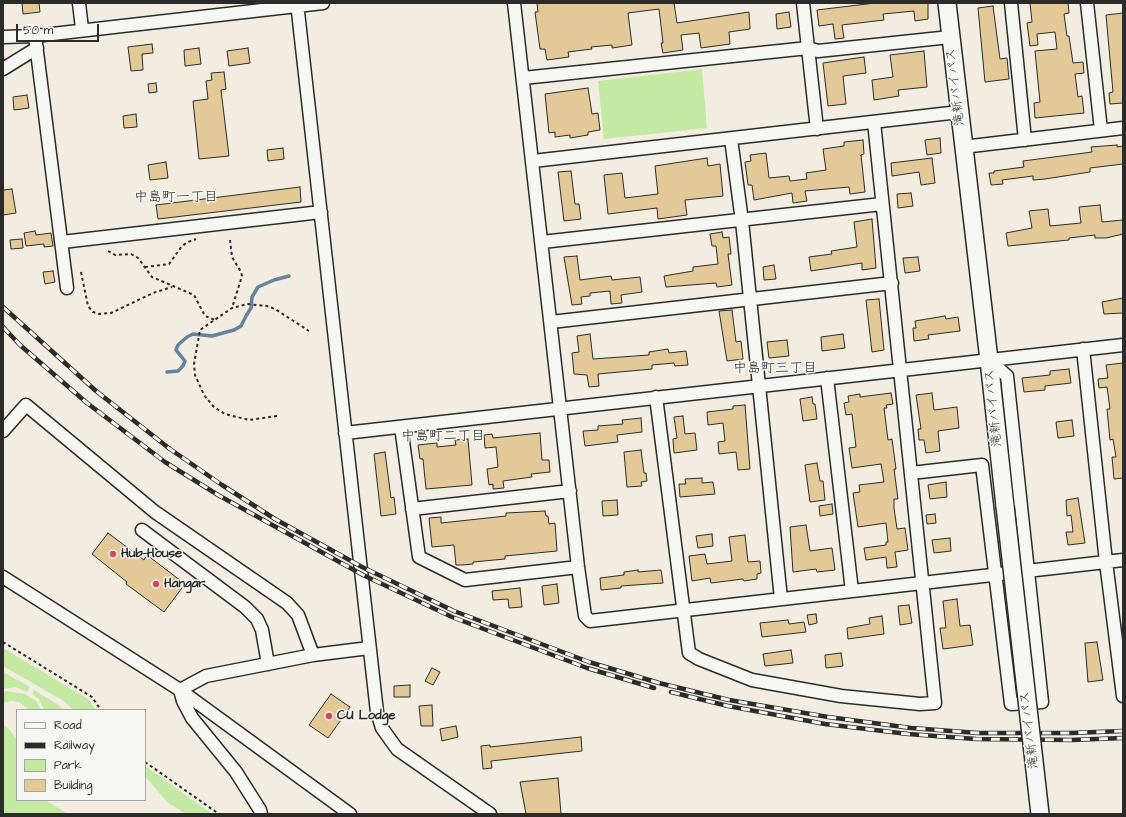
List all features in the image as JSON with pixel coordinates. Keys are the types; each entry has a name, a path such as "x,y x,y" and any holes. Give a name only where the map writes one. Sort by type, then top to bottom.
{"highway":[{"name":"滝新バイパス","path":"947,3 1040,814"}],"street":[{"path":"79,3 82,29"},
{"path":"3,37 35,36 82,29 297,4 323,3"},
{"path":"514,3 578,567 585,616 590,621 1123,560"},
{"path":"803,3 817,129"},
{"path":"1011,3 1025,140"},
{"path":"1087,3 1101,130"},
{"path":"297,4 345,433 363,575 369,648 377,712 382,728 397,749 490,814"},
{"path":"35,36 67,288"},
{"path":"523,78 808,48 818,51 950,37"},
{"path":"3,69 37,48"},
{"path":"533,161 959,112"},
{"path":"656,397 688,653 699,659 752,680 841,696 920,704 936,704 874,122"},
{"path":"963,147 1123,128"},
{"path":"731,139 742,221 781,599"},
{"path":"542,242 742,221 882,204"},
{"path":"62,242 321,212"},
{"path":"551,322 892,283"},
{"path":"345,433 1123,345"},
{"path":"1083,349 1106,562 1123,696"},
{"path":"911,473 982,465 1011,704 1042,702 1007,376 989,360"},
{"path":"827,378 852,591"},
{"path":"3,431 26,405 155,512 287,603 298,615 313,655"},
{"path":"401,427 418,557 465,580 578,567"},
{"path":"412,509 570,491"},
{"path":"142,530 245,607 257,619 262,630 268,664"},
{"path":"3,577 180,690 350,814"},
{"path":"180,690 206,676 313,655 369,648"},
{"path":"180,690 183,701 192,718 236,772 261,814"}],"path":[{"path":"145,267 169,264 188,242 201,238"},
{"path":"230,240 232,258 242,276 232,308"},
{"path":"108,251 114,255 131,254 136,256 152,277 191,293 198,302 205,316 215,320"},
{"path":"81,272 88,306 93,312 99,314 110,313 172,286"},
{"path":"277,416 249,420 225,414 214,407 204,395 194,364 200,332 232,308 247,304 254,306 267,306 275,309 309,331"},
{"path":"3,642 92,697 99,709"},
{"path":"146,763 219,814"}],"green space":[{"path":"702,69 707,128 604,139 598,81"},
{"path":"3,648 88,699 95,709 73,709 62,700 3,666"},
{"path":"3,672 30,687 27,692 16,687 3,689"},
{"path":"34,690 63,709 44,709 39,699 32,694"},
{"path":"6,691 25,694 36,701 40,709 28,709 19,702 12,701 3,703 3,692"},
{"path":"3,725 9,729 16,739 16,801 47,801 68,814 3,814"},
{"path":"146,767 212,814 186,814 167,802 146,777"}],"building":[{"path":"22,3 39,3 40,12 23,14"},
{"path":"537,3 674,3 677,23 749,12 750,29 729,32 730,44 701,48 699,33 681,35 683,50 663,53 659,9 628,13 632,45 612,48 612,45 591,47 592,49 568,52 569,57 547,60 545,49 540,49 535,12 538,12"},
{"path":"875,3 928,3 928,19 915,21 914,11 883,14 884,20 842,25 844,38 835,39 833,24 819,26 817,10"},
{"path":"1030,3 1068,3 1069,13 1064,14 1073,63 1083,62 1084,73 1075,74 1078,97 1082,96 1084,113 1035,118 1034,103 1040,102 1035,51 1057,49 1055,32 1037,34 1038,45 1030,46 1027,23 1032,22"},
{"path":"993,6 1000,59 1007,58 1009,79 985,82 978,8"},
{"path":"789,12 791,27 777,29 776,14"},
{"path":"1123,13 1123,103 1110,104 1109,93 1113,92 1106,15"},
{"path":"152,44 153,53 142,54 143,70 131,71 128,47"},
{"path":"199,48 201,64 185,66 184,50"},
{"path":"248,48 250,63 229,66 227,51"},
{"path":"924,51 927,87 898,90 899,96 874,100 872,80 893,77 890,55"},
{"path":"864,57 866,73 843,76 846,104 828,106 823,63"},
{"path":"224,72 226,89 221,90 229,156 199,159 193,101 208,99 206,81 212,80 211,73"},
{"path":"156,83 157,92 149,93 148,84"},
{"path":"588,88 592,114 598,113 600,130 588,132 588,135 570,138 570,135 555,137 555,132 549,133 545,94"},
{"path":"27,95 29,108 14,110 13,97"},
{"path":"136,114 137,127 124,128 123,116"},
{"path":"940,138 941,153 927,155 925,140"},
{"path":"863,140 864,154 861,155 865,192 850,194 849,187 805,191 807,201 793,203 792,193 754,200 752,185 748,185 745,162 751,161 750,155 766,153 769,178 789,176 790,181 807,179 806,173 826,170 823,149 844,146 844,142"},
{"path":"1117,145 1117,147 1123,146 1123,164 1090,168 1090,172 1045,179 1033,180 1033,176 1002,180 1003,184 991,185 989,173 1024,167 1023,161 1092,152 1091,147"},
{"path":"283,148 284,159 268,161 267,150"},
{"path":"707,158 708,166 720,164 723,196 685,200 687,215 658,219 657,208 608,214 604,175 622,173 625,198 658,194 655,166"},
{"path":"932,158 935,183 921,185 919,172 892,176 891,163"},
{"path":"166,162 168,178 150,180 148,165"},
{"path":"571,171 575,204 579,204 581,219 564,221 558,172"},
{"path":"300,187 301,202 158,219 156,205"},
{"path":"12,189 16,213 3,215 3,190"},
{"path":"911,193 913,206 898,208 897,194"},
{"path":"1100,205 1102,222 1123,220 1123,234 1106,238 1095,238 1095,235 1069,238 1069,240 1008,246 1006,233 1032,228 1029,211 1048,209 1050,226 1081,223 1079,207"},
{"path":"872,219 876,268 862,270 862,263 811,271 809,257 832,254 831,251 857,247 854,222"},
{"path":"35,231 36,235 51,233 53,246 44,247 44,244 26,246 24,233"},
{"path":"722,232 723,238 729,237 731,254 728,254 732,285 717,287 716,283 666,287 664,276 693,271 693,267 718,264 716,246 712,246 710,234"},
{"path":"22,239 23,248 11,249 10,240"},
{"path":"577,256 580,280 611,276 612,280 640,277 642,292 621,295 622,303 611,304 610,291 590,293 590,296 581,297 582,304 572,305 564,257"},
{"path":"918,257 920,271 905,273 903,258"},
{"path":"774,265 776,279 764,280 763,267"},
{"path":"53,271 55,282 45,284 43,272"},
{"path":"1123,298 1123,313 1104,314 1102,302"},
{"path":"879,299 884,350 872,352 866,300"},
{"path":"732,310 736,342 741,341 743,359 727,361 719,311"},
{"path":"945,316 946,319 958,317 960,331 928,335 929,339 914,341 913,328 916,328 915,321"},
{"path":"590,334 593,359 649,355 649,352 668,349 669,353 686,351 688,365 675,366 674,363 652,365 652,369 598,374 599,386 589,387 587,375 574,374 572,353 579,352 577,336"},
{"path":"843,334 845,348 822,351 821,337"},
{"path":"787,340 789,356 769,358 767,342"},
{"path":"1123,363 1123,478 1114,479 1112,457 1116,457 1113,439 1110,440 1107,409 1110,409 1107,387 1099,388 1098,379 1108,378 1106,365"},
{"path":"1069,369 1071,383 1045,386 1045,390 1024,392 1022,378 1050,375 1050,371"},
{"path":"891,393 893,404 886,405 887,408 884,408 888,440 892,439 896,469 894,469 898,499 894,499 894,508 897,529 905,528 908,550 895,552 897,567 887,568 886,557 866,560 864,548 886,545 886,542 888,542 886,523 858,527 853,493 860,492 859,485 884,482 881,464 852,468 849,448 856,447 852,414 846,415 844,403 849,402 848,396 860,394 860,397"},
{"path":"932,393 934,410 957,407 959,428 938,431 940,451 926,453 924,440 919,440 918,429 921,429 916,395"},
{"path":"812,397 813,404 815,404 817,419 803,421 800,399"},
{"path":"745,405 750,469 738,470 736,452 719,454 718,442 725,441 723,423 708,425 707,412 733,409 733,406"},
{"path":"683,416 685,434 695,433 697,450 674,453 673,439 677,438 674,417"},
{"path":"641,418 642,432 617,435 618,442 585,446 583,431 598,430 598,426 623,424 622,420"},
{"path":"1072,420 1074,436 1058,438 1056,422"},
{"path":"540,433 542,460 549,460 550,472 531,474 532,477 503,481 504,488 493,489 493,484 489,485 487,469 498,467 496,447 485,448 484,435 492,434 493,438"},
{"path":"468,439 472,485 426,489 423,459 420,459 418,445 437,443 437,447 456,445 455,440"},
{"path":"641,450 644,473 646,473 647,481 641,482 642,486 627,487 624,452"},
{"path":"385,452 391,498 394,497 396,514 381,516 374,454"},
{"path":"817,463 820,481 823,481 825,500 810,502 805,465"},
{"path":"702,478 702,483 713,482 715,494 680,497 679,484 686,484 685,479"},
{"path":"946,482 947,497 930,499 928,485"},
{"path":"1078,498 1085,543 1068,545 1066,532 1073,532 1071,515 1067,516 1066,500"},
{"path":"617,500 618,515 603,516 602,501"},
{"path":"832,504 833,514 820,516 819,506"},
{"path":"545,511 546,516 548,516 549,524 555,523 557,551 505,556 505,559 456,565 454,545 432,547 429,518 441,517 441,523 506,516 506,513"},
{"path":"935,514 936,523 927,524 926,515"},
{"path":"806,525 810,551 832,548 835,570 817,572 816,569 793,572 790,527"},
{"path":"108,533 144,560 147,555 185,584 164,612 126,584 127,582 92,554"},
{"path":"712,534 713,546 698,548 696,536"},
{"path":"745,535 748,562 760,561 761,573 757,574 757,579 744,581 743,579 711,583 710,578 692,581 689,556 705,554 707,564 732,561 729,537"},
{"path":"950,538 951,551 934,553 932,540"},
{"path":"638,570 638,572 661,570 663,583 621,586 621,588 601,590 600,578 624,575 624,572"},
{"path":"557,584 559,603 544,605 542,586"},
{"path":"520,588 522,607 509,608 508,599 493,600 492,591"},
{"path":"957,599 960,626 970,625 973,645 943,649 940,628 946,628 943,601"},
{"path":"909,605 912,623 900,625 898,606"},
{"path":"816,614 817,623 809,625 807,615"},
{"path":"882,616 884,634 848,639 847,628 870,624 869,618"},
{"path":"788,620 789,624 804,622 806,632 762,637 760,623"},
{"path":"1097,642 1103,680 1088,682 1085,643"},
{"path":"791,650 793,663 765,666 763,654"},
{"path":"841,653 843,666 826,668 825,655"},
{"path":"432,668 440,672 433,685 425,681"},
{"path":"410,685 410,697 394,697 394,686"},
{"name":"CU Lodge","path":"331,694 350,707 328,738 309,725"},
{"path":"432,705 433,726 421,726 419,706"},
{"path":"456,726 458,737 442,741 440,729"},
{"path":"581,737 582,751 491,761 492,768 483,769 481,746 490,745 490,747"},
{"path":"558,778 561,814 526,814 520,782"}],"waterway":[{"path":"167,372 178,371 183,366 185,361 176,350 178,345 187,337 193,334 212,336 234,330 241,326 251,308 252,297 258,287 274,280 289,276"}],"railway":[{"path":"3,307 96,391 170,449 222,485 275,519 362,567 454,611 589,662 659,683 729,700 828,717 911,728 978,733 1071,733 1123,731"},
{"path":"3,327 20,345 87,403 165,462 218,495 363,575 452,617 587,668 654,688"},
{"path":"671,692 728,706 825,724 908,734 976,739 1071,740 1123,738"}],"place":[{"name":"Hub-House","path":"113,554"},
{"name":"Hangar","path":"156,584"},
{"name":"CU Lodge","path":"329,716"}],"district":[{"name":"中島町一丁目","path":"176,198"},
{"name":"中島町三丁目","path":"775,369"},
{"name":"中島町二丁目","path":"443,437"}]}
